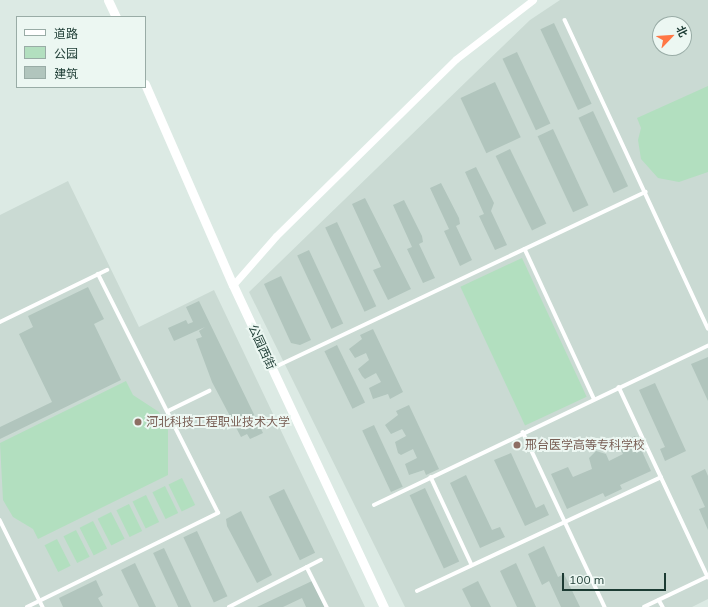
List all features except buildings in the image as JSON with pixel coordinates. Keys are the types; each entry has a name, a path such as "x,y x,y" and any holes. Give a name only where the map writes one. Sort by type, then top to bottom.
{"street":[{"path":"108,0 116,16"},
{"path":"233,285 276,236 451,65 533,0"},
{"name":"公园西街","path":"146,86 233,285 384,607"}],"lane":[{"path":"565,20 708,328"},
{"path":"272,368 645,192"},
{"path":"525,249 594,398"},
{"path":"0,322 107,270"},
{"path":"27,607 218,513 98,274"},
{"path":"374,505 594,398 708,346"},
{"path":"619,387 708,577 644,607"},
{"path":"168,411 209,391"},
{"path":"523,432 605,607"},
{"path":"431,477 472,565"},
{"path":"417,591 661,477"},
{"path":"0,520 43,607"},
{"path":"229,607 321,560"},
{"path":"307,567 327,607"},
{"path":"659,600 662,607"}],"shaded area":[{"name":"邢台医学高等专科学校","path":"560,0 708,0 708,599 692,607 405,607 249,292 530,20"},
{"name":"河北科技工程职业技术大学","path":"68,181 139,327 214,290 365,607 0,607 0,215"}],"green space":[{"path":"708,86 708,172 679,182 658,178 641,159 638,140 641,128 637,118"},
{"path":"522,258 587,397 525,425 460,287"},
{"path":"126,381 133,395 159,412 168,430 168,475 38,539 33,529 13,517 3,500 0,443"},
{"path":"182,478 195,505 182,512 169,485"},
{"path":"165,486 178,513 166,519 152,492"},
{"path":"146,495 159,522 146,529 133,502"},
{"path":"129,504 142,531 130,537 116,510"},
{"path":"111,512 125,539 111,546 98,519"},
{"path":"93,521 107,549 94,555 80,528"},
{"path":"76,530 90,557 77,563 64,536"},
{"path":"57,539 71,566 58,572 45,545"}],"place":[{"name":"河北科技工程职业技术大学","path":"138,422"},
{"name":"邢台医学高等专科学校","path":"517,445"}]}
